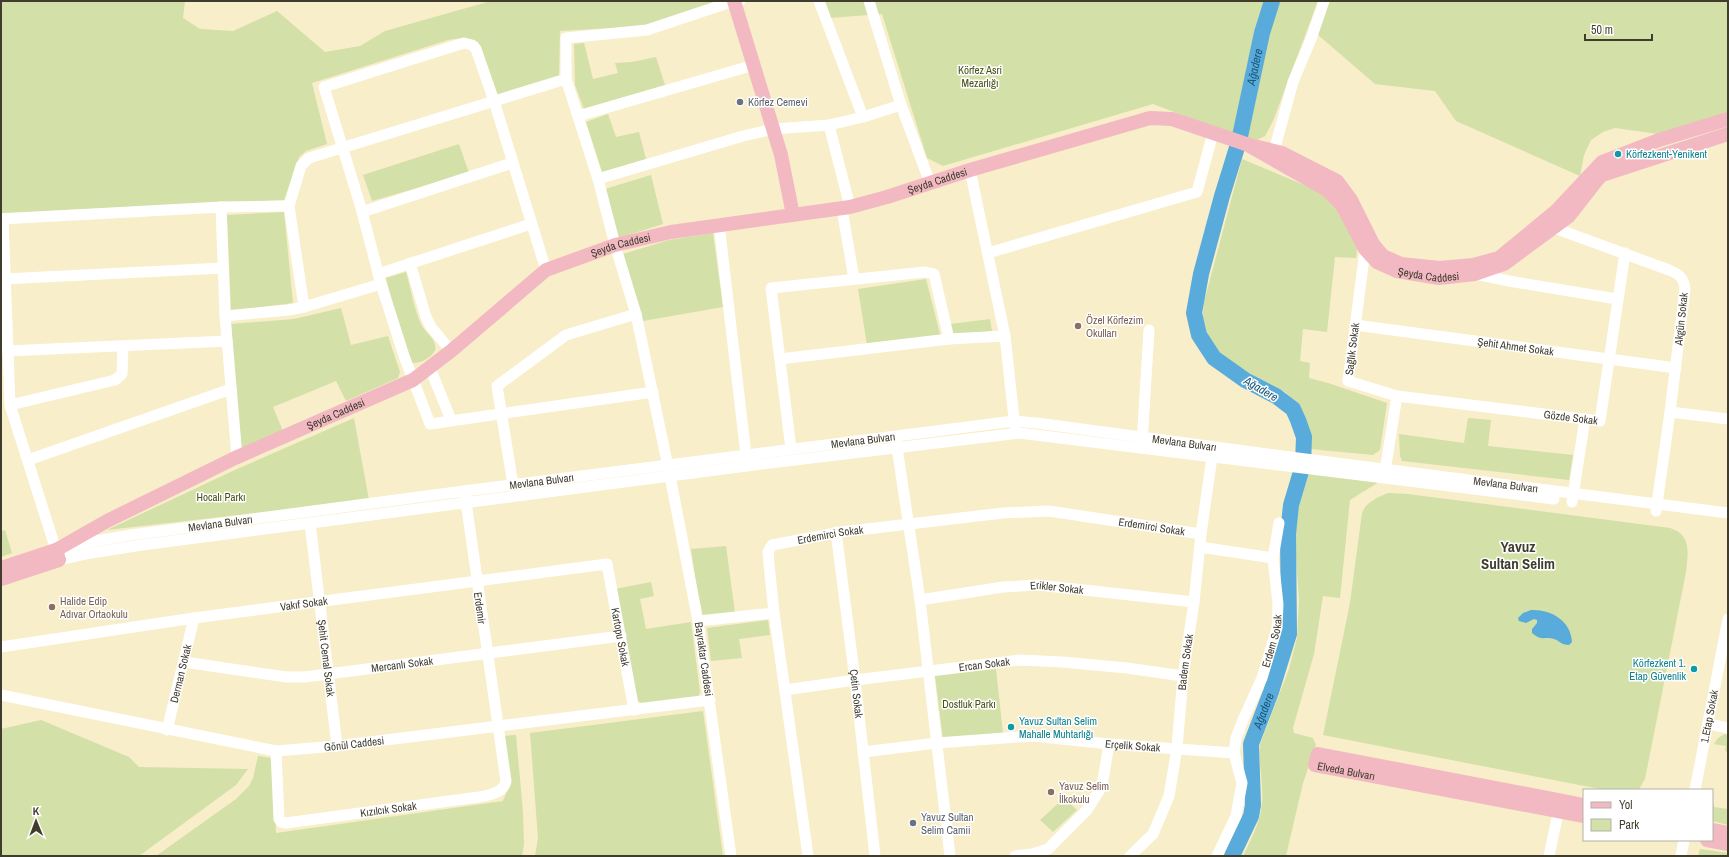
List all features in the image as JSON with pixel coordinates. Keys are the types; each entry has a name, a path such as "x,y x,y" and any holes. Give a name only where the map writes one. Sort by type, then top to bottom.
{"main road":[{"path":"734,1 786,174 793,215"},
{"name":"Şeyda Caddesi","path":"58,555 107,521 237,457 413,380 451,351 546,270 615,245 671,232 719,224 846,208 970,170 1150,118 1172,119 1246,144 1276,157 1327,190 1342,205 1365,249 1377,262 1397,271 1439,278 1474,269 1499,258 1547,226 1569,216 1598,179 1608,173 1728,134"},
{"name":"Şeyda Caddesi","path":"1547,226 1556,211 1602,162 1659,140 1728,119"},
{"name":"Şeyda Caddesi","path":"1276,157 1282,154 1337,181 1351,200 1373,244 1383,256 1401,264 1440,268 1474,269"},
{"name":"Mevlana Bulvarı","path":"1,568 58,555"},
{"name":"Mevlana Bulvarı","path":"1,579 58,555"},
{"name":"Elveda Bulvarı","path":"1583,805 1559,806 1315,765 1318,754 1559,806 1583,816"},
{"path":"1713,830 1728,833"},
{"path":"1712,841 1728,844"}],"street":[{"path":"734,1 740,1"},
{"name":"Bayraktar Caddesi","path":"731,856 698,621 669,470 636,314 615,245 598,179 566,79 566,38 647,30 734,1"},
{"path":"819,1 863,117"},
{"path":"869,1 901,105 930,183"},
{"path":"1276,157 1294,82 1311,40 1324,1"},
{"path":"546,270 494,101 476,49 468,43 464,43 324,87 404,356 430,424 652,392"},
{"path":"578,116 754,65"},
{"path":"304,307 289,206 301,166 304,162 309,158 343,149 566,79"},
{"path":"598,179 743,136 773,129 829,125 863,117 901,105"},
{"path":"829,125 846,208 854,279"},
{"path":"988,253 1197,192 1213,133"},
{"path":"362,212 512,163"},
{"path":"970,170 1006,336 1015,433"},
{"path":"58,555 10,405 2,219 221,207 289,206"},
{"path":"221,207 225,316 237,457"},
{"path":"225,316 289,310 304,307 380,279 410,263 531,224"},
{"path":"719,224 746,455"},
{"name":"Akgün Sokak","path":"1547,226 1670,270 1677,273 1684,282 1685,289 1676,368 1656,508"},
{"name":"Sağlık Sokak","path":"1368,233 1348,381 1397,396"},
{"name":"Gözde Sokak","path":"1397,396 1600,421 1625,253"},
{"path":"410,263 426,317 431,327 451,351"},
{"path":"4,279 223,268"},
{"path":"1474,269 1509,281 1617,299"},
{"path":"791,449 771,288 925,272 934,274 949,339"},
{"path":"513,485 497,386 558,340 578,331 636,314"},
{"name":"Şehit Ahmet Sokak","path":"1355,325 1676,368"},
{"path":"1142,442 1149,330"},
{"path":"780,359 949,339 1006,336"},
{"path":"7,351 123,347 228,341"},
{"path":"10,405 115,380 122,374 124,368 123,347"},
{"path":"430,368 451,420"},
{"path":"28,460 231,389"},
{"path":"1385,474 1397,396"},
{"path":"1670,412 1728,419"},
{"path":"1572,498 1585,419"},
{"name":"Mevlana Bulvarı","path":"58,555 95,541 131,535 513,485 669,470 896,442 1014,421 1037,423 1142,442 1212,457 1282,461"},
{"name":"Mevlana Bulvarı","path":"58,555 91,553 466,502 669,470 746,455 791,449 1015,433 1142,442 1572,498 1656,508 1728,513"},
{"path":"896,442 930,671 950,856"},
{"name":"Badem Sokak","path":"1130,856 1153,834 1169,796 1177,748 1184,676 1200,547 1200,534 1212,457"},
{"name":"Erdemir","path":"464,491 497,726"},
{"name":"Mevlana Bulvarı","path":"1656,508 1728,521"},
{"name":"Erdemirci Sokak","path":"808,856 768,564 768,552 772,545 836,532 1004,513 1049,511 1200,534"},
{"name":"Şehit Cemal Sokak","path":"310,523 337,746"},
{"name":"Erdem Sokak","path":"1217,856 1236,816 1242,783 1234,753 1239,729 1258,689 1277,628 1278,604 1273,558 1279,523"},
{"name":"Çetin Sokak","path":"836,532 875,856"},
{"path":"1200,547 1273,558"},
{"name":"Vakıf Sokak","path":"1,647 194,618 320,603 608,564"},
{"name":"Kartopu Sokak","path":"608,564 634,710"},
{"name":"Erikler Sokak","path":"920,600 1003,587 1038,585 1194,602"},
{"path":"698,621 774,614"},
{"name":"Derman Sokak","path":"167,730 194,618"},
{"name":"1.Etap Sokak","path":"1695,789 1728,619"},
{"name":"Mercanlı Sokak","path":"184,662 286,677 306,677 621,636"},
{"name":"Ercan Sokak","path":"785,690 1020,660 1112,667 1184,676"},
{"name":"Gönül Caddesi","path":"1,695 276,751 337,746 710,700"},
{"path":"1708,724 1728,728"},
{"name":"Kızılcık Sokak","path":"276,751 279,819 281,822 292,823 479,797 498,792 505,785 506,781 497,726"},
{"name":"Erçelik Sokak","path":"863,752 937,743 1033,736 1109,744 1234,753"},
{"path":"1015,856 1051,852 1087,810 1094,800 1102,780 1109,744"},
{"path":"1549,856 1559,806"},
{"path":"1681,856 1684,841"}],"green space":[{"path":"1,1 185,1 183,18 200,29 233,31 277,11 325,52 360,46 385,31 491,1 720,1 649,26 560,31 559,77 497,98 478,42 462,38 448,40 312,83 327,144 306,151 299,157 284,200 1,213"},
{"name":"Körfez Asri Mezarlığı","path":"822,1 1318,1 1273,121 1265,136 1253,142 1153,104 943,166 927,158 882,14 829,18"},
{"path":"1328,1 1728,1 1728,114 1658,134 1615,128 1603,132 1591,140 1584,155 1580,176 1456,121 1435,91 1375,84 1317,34"},
{"path":"584,43 593,79 618,73 615,63 632,62 656,57 665,85 584,109 575,85 574,44"},
{"path":"608,114 616,137 639,132 646,159 602,172 586,122"},
{"path":"459,144 469,173 372,201 363,175"},
{"path":"1242,159 1328,195 1358,241 1356,258 1335,257 1327,332 1303,329 1300,361 1310,363 1309,378 1387,403 1380,450 1373,455 1310,449 1301,408 1285,392 1262,381 1225,359 1209,340 1202,322 1204,302"},
{"path":"651,175 663,224 619,238 605,189"},
{"path":"284,212 293,303 231,311 227,215"},
{"path":"713,233 723,307 643,321 623,254 669,240"},
{"path":"406,272 419,320 435,343 435,350 431,356 415,363 412,363 407,357 386,278"},
{"path":"926,279 941,338 867,345 858,289"},
{"path":"341,308 351,345 388,336 400,372 398,378 346,401 336,381 273,407 283,431 240,450 231,324 294,319"},
{"path":"990,319 992,331 953,336 950,324"},
{"name":"Hocalı Parkı","path":"354,418 369,500 107,530 237,469"},
{"path":"1468,418 1491,420 1488,446 1573,455 1569,480 1402,461 1400,456 1399,434 1464,443"},
{"path":"1309,473 1379,482 1350,500 1340,598 1323,596 1314,654 1293,728 1294,733 1313,738 1316,745 1303,783 1286,856 1243,856 1252,837 1261,811 1262,789 1260,744 1289,669 1297,638 1299,600 1294,529 1298,509"},
{"path":"1388,493 1408,494 1670,528 1682,535 1688,552 1686,572 1645,779 1639,789 1600,789 1323,735 1350,603 1362,513 1366,506 1376,498"},
{"path":"5,530 12,553 1,557 1,531"},
{"path":"726,546 735,613 701,617 691,549"},
{"path":"651,582 654,596 640,599 646,629 691,622 700,692 698,698 645,705 636,700 615,589"},
{"path":"768,620 770,635 739,639 742,658 711,661 707,628"},
{"name":"Dostluk Parkı","path":"996,669 1003,733 943,739 935,676"},
{"path":"703,711 723,856 535,856 538,838 530,733"},
{"path":"41,720 129,757 139,767 248,769 236,785 139,856 1,856 1,729"},
{"path":"1725,734 1728,735 1728,752 1725,751 1726,746 1714,744 1718,738"},
{"path":"516,735 523,812 524,844 522,856 156,856 236,799 249,786 253,778 258,756 272,758 276,833 503,801 509,786 503,736"},
{"path":"1064,798 1077,810 1053,832 1040,820"},
{"path":"1713,804 1714,807 1728,809 1728,825 1713,821"},
{"path":"1700,849 1728,853 1728,856 1698,856"}],"water":[{"path":"1531,610 1545,611 1558,617 1568,628 1571,634 1572,642 1569,645 1564,644 1551,638 1541,638 1532,633 1532,629 1537,623 1537,620 1534,619 1526,623 1519,621 1518,618 1523,613"}],"waterway":[{"name":"Ağadere","path":"1232,856 1251,816 1253,805 1251,744 1271,692 1289,634 1288,534 1291,505 1303,465 1304,437 1293,409 1276,396 1245,380 1214,358 1199,335 1194,313 1201,274 1222,196 1239,141 1262,33 1272,1"}],"place":[{"name":"Körfez Cemevi","path":"740,102"},
{"name":"Körfezkent-Yenikent","path":"1618,154"},
{"name":"Özel Körfezim Okulları","path":"1078,326"},
{"name":"Halide Edip Adıvar Ortaokulu","path":"52,607"},
{"name":"Körfezkent 1. Etap Güvenlik","path":"1694,669"},
{"name":"Yavuz Sultan Selim Mahalle Muhtarlığı","path":"1011,727"},
{"name":"Yavuz Selim İlkokulu","path":"1051,792"},
{"name":"Yavuz Sultan Selim Camii","path":"913,823"}],"district":[{"name":"Yavuz Sultan Selim","path":"1518,556"}]}
